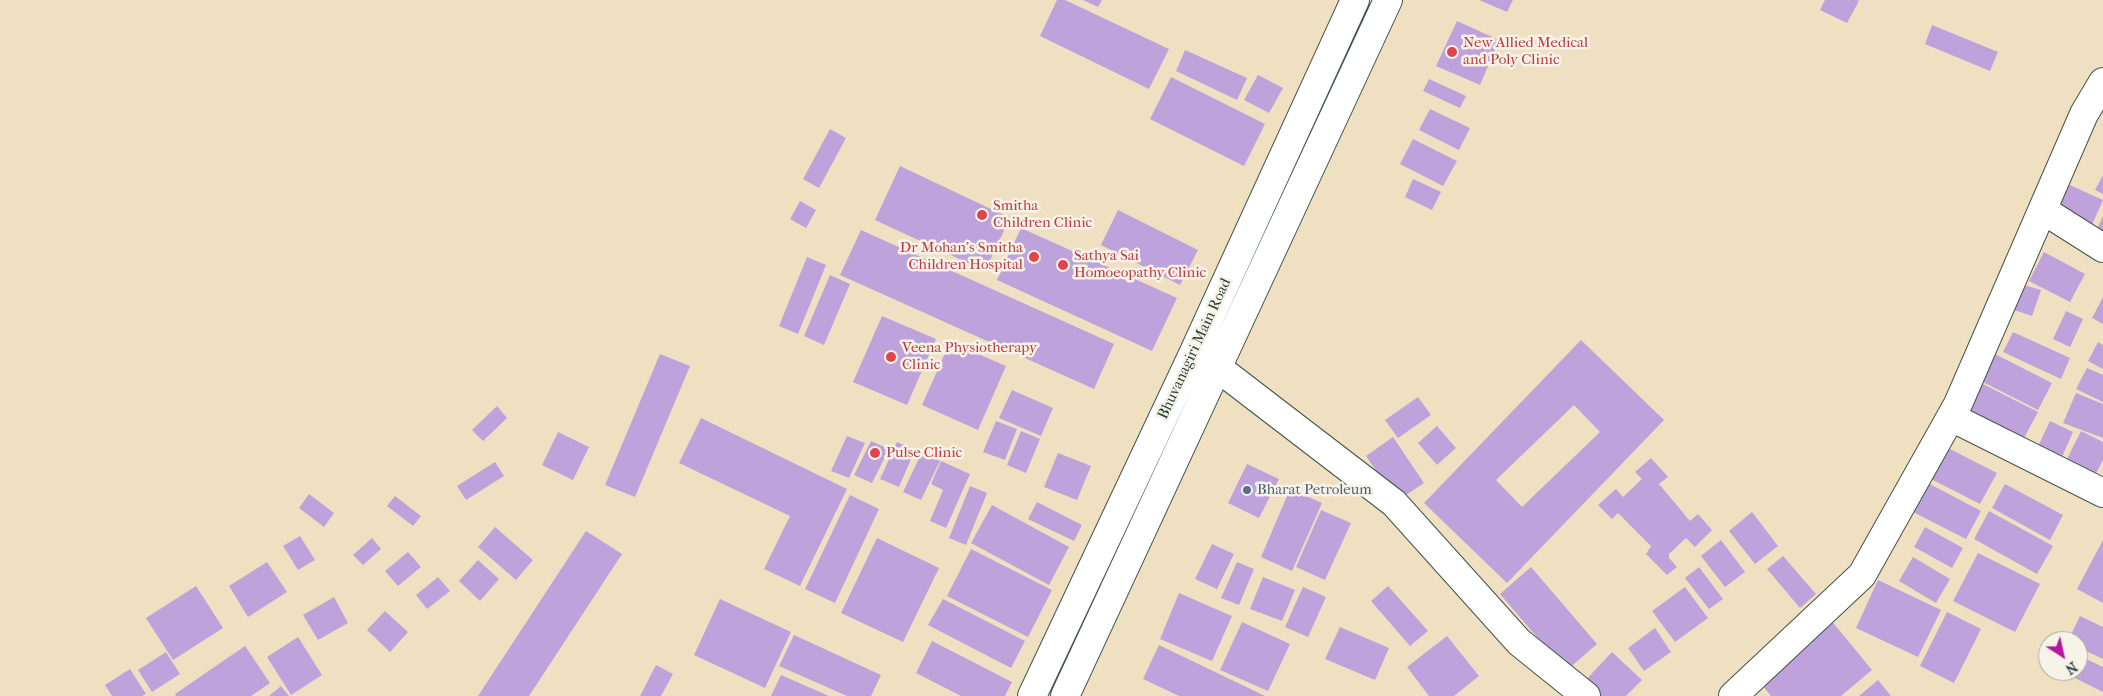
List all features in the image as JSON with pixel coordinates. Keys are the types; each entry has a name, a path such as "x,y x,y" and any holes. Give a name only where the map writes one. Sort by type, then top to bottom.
{"main road":[{"name":"Bhuvanagiri Main Road","path":"1032,696 1355,0"},
{"name":"Bhuvanagiri Main Road","path":"1065,696 1388,0"},
{"path":"1733,696 1862,575 1951,417 2084,114 2103,82"},
{"path":"2043,210 2103,248"},
{"path":"1218,368 1394,503 1519,642 1586,696"},
{"path":"1951,417 2103,493"}],"building":[{"path":"1057,0 1065,0 1169,49 1149,89 1040,36"},
{"path":"1083,0 1102,0 1098,7"},
{"path":"1479,0 1513,0 1507,12"},
{"path":"1825,0 1859,1 1847,23 1820,10"},
{"path":"1457,21 1499,40 1480,85 1436,66"},
{"path":"1932,25 1998,52 1990,71 1925,44"},
{"path":"1185,50 1247,78 1237,100 1176,71"},
{"path":"1258,75 1283,88 1269,113 1244,100"},
{"path":"1171,77 1265,124 1244,166 1150,119"},
{"path":"1429,79 1466,96 1460,108 1423,91"},
{"path":"1430,109 1470,128 1459,150 1419,130"},
{"path":"830,129 846,138 819,188 803,179"},
{"path":"1413,139 1457,161 1443,186 1400,164"},
{"path":"900,166 1010,218 985,271 875,220"},
{"path":"2103,175 2103,194 2095,190"},
{"path":"1413,179 1441,192 1432,210 1405,197"},
{"path":"2061,181 2103,200 2091,227 2049,208"},
{"path":"800,201 816,210 806,228 790,219"},
{"path":"1118,210 1198,250 1180,285 1101,245"},
{"path":"2103,216 2103,234 2096,231"},
{"path":"1021,228 1177,298 1152,351 997,280"},
{"path":"861,230 1114,344 1094,389 840,275"},
{"path":"2044,252 2085,274 2070,302 2029,281"},
{"path":"807,257 826,265 798,334 779,326"},
{"path":"830,275 850,284 824,345 804,336"},
{"path":"2017,283 2041,290 2032,316 2008,308"},
{"path":"2103,297 2103,324 2092,318"},
{"path":"2066,311 2083,319 2070,347 2053,339"},
{"path":"882,316 936,339 907,405 853,382"},
{"path":"2013,332 2070,358 2061,379 2003,352"},
{"path":"1581,340 1664,420 1507,583 1424,503","holes":["1574,405 1600,432 1522,507 1496,480"]},
{"path":"950,342 1006,366 978,430 922,405"},
{"path":"2098,342 2103,345 2103,369 2088,361"},
{"path":"660,354 690,366 635,497 605,485"},
{"path":"1995,354 2052,383 2038,410 1981,381"},
{"path":"2087,368 2103,375 2103,402 2076,389"},
{"path":"1983,384 2038,412 2018,449 1963,421"},
{"path":"1012,390 1053,408 1041,436 999,418"},
{"path":"2076,393 2103,404 2103,438 2063,423"},
{"path":"1418,397 1431,415 1398,438 1385,420"},
{"path":"497,406 507,418 483,441 472,430"},
{"path":"701,418 847,489 800,586 764,569 790,516 679,463"},
{"path":"996,421 1017,429 1005,460 983,452"},
{"path":"2050,421 2073,432 2057,468 2033,457"},
{"path":"1437,426 1456,448 1437,465 1418,443"},
{"path":"1021,431 1040,439 1026,473 1007,465"},
{"path":"2081,431 2103,442 2103,460 2091,483 2062,469"},
{"path":"558,432 589,447 573,480 542,465"},
{"path":"847,436 865,443 849,478 831,471"},
{"path":"1393,437 1424,483 1397,501 1366,456"},
{"path":"871,441 889,449 872,483 854,475"},
{"path":"897,442 915,450 899,487 880,479"},
{"path":"1944,446 1997,473 1980,504 1927,477"},
{"path":"922,452 940,461 921,500 903,492"},
{"path":"1058,453 1091,466 1077,500 1044,487"},
{"path":"1651,458 1668,477 1659,484 1690,521 1698,514 1712,530 1695,547 1686,538 1669,554 1669,558 1677,567 1667,575 1646,554 1651,546 1618,513 1612,519 1598,505 1616,489 1623,497 1642,479 1635,472"},
{"path":"941,461 970,474 946,528 930,521 943,490 931,484"},
{"path":"495,462 504,476 466,500 457,486"},
{"path":"1247,464 1279,479 1259,518 1228,503"},
{"path":"1926,482 1981,511 1966,539 1911,511"},
{"path":"2005,484 2063,515 2050,540 1992,508"},
{"path":"970,486 987,493 966,545 949,538"},
{"path":"1290,489 1322,503 1292,571 1261,557"},
{"path":"309,494 334,513 324,527 299,508"},
{"path":"850,495 879,509 835,603 805,589"},
{"path":"395,496 421,516 413,526 387,506"},
{"path":"1037,502 1082,525 1074,541 1028,519"},
{"path":"992,505 1069,547 1049,585 971,543"},
{"path":"1321,510 1351,523 1325,580 1296,567"},
{"path":"1989,511 2053,546 2037,574 1974,539"},
{"path":"1752,512 1778,546 1755,564 1729,531"},
{"path":"495,527 533,560 516,580 478,547"},
{"path":"1925,527 1963,548 1952,568 1914,547"},
{"path":"586,531 622,554 529,696 478,696"},
{"path":"300,536 315,560 298,570 283,546"},
{"path":"372,538 381,549 363,565 353,555"},
{"path":"877,538 939,568 903,642 841,613"},
{"path":"1721,540 1745,572 1725,587 1701,556"},
{"path":"2103,540 2103,603 2077,589"},
{"path":"1212,544 1234,554 1217,589 1195,579"},
{"path":"971,549 1052,590 1028,637 947,596"},
{"path":"408,552 421,567 398,586 385,571"},
{"path":"1978,553 2040,584 2015,632 1953,601"},
{"path":"1783,556 1816,594 1800,608 1767,569"},
{"path":"1913,557 1950,579 1936,603 1899,581"},
{"path":"478,560 499,579 480,601 459,581"},
{"path":"267,562 287,592 248,617 229,586"},
{"path":"1237,562 1254,569 1239,605 1221,598"},
{"path":"1531,567 1597,644 1566,671 1500,594"},
{"path":"1699,567 1723,599 1709,609 1685,578"},
{"path":"438,577 450,591 427,609 416,595"},
{"path":"1263,577 1295,590 1282,621 1250,609"},
{"path":"1878,580 1941,610 1918,657 1856,628"},
{"path":"196,586 223,628 173,660 146,618"},
{"path":"1388,586 1428,631 1410,646 1371,601"},
{"path":"1303,587 1326,597 1308,637 1285,627"},
{"path":"1685,587 1708,618 1675,642 1652,611"},
{"path":"1179,593 1232,616 1212,661 1160,639"},
{"path":"334,597 348,623 318,640 303,615"},
{"path":"720,599 791,632 765,688 694,655"},
{"path":"943,599 1025,641 1011,668 928,625"},
{"path":"385,611 408,632 390,652 367,630"},
{"path":"1947,612 1981,629 1954,683 1920,666"},
{"path":"2080,616 2103,627 2103,659 2088,652 2088,631 2073,631"},
{"path":"1830,619 1872,670 1841,696 1771,696 1758,680"},
{"path":"1242,622 1290,644 1268,691 1220,670"},
{"path":"1340,627 1389,648 1375,680 1325,659"},
{"path":"1655,628 1671,652 1644,671 1628,648"},
{"path":"794,635 881,675 871,696 847,696 779,666"},
{"path":"1447,636 1479,676 1454,696 1429,696 1407,667"},
{"path":"298,637 322,675 291,695 267,657"},
{"path":"932,641 1012,682 1005,696 961,696 916,673"},
{"path":"1159,645 1265,696 1179,696 1143,679"},
{"path":"245,646 270,683 251,696 176,696 175,694"},
{"path":"166,652 180,674 152,692 138,670"},
{"path":"1612,652 1642,680 1626,696 1596,696 1583,683"},
{"path":"2088,660 2103,667 2103,692 2081,681 2088,681"},
{"path":"656,665 673,674 661,696 640,696"},
{"path":"130,669 146,694 142,696 112,696 105,685"},
{"path":"781,675 829,696 771,696"},
{"path":"1878,680 1891,696 1859,696"},
{"path":"281,686 289,696 269,696"}],"place":[{"name":"New Allied Medical and Poly Clinic","path":"1452,52"},
{"name":"Smitha Children Clinic","path":"982,215"},
{"name":"Dr Mohan's Smitha Children Hospital","path":"1034,257"},
{"name":"Sathya Sai Homoeopathy Clinic","path":"1063,265"},
{"name":"Veena Physiotherapy Clinic","path":"891,357"},
{"name":"Pulse Clinic","path":"875,453"},
{"name":"Bharat Petroleum","path":"1247,490"}]}
